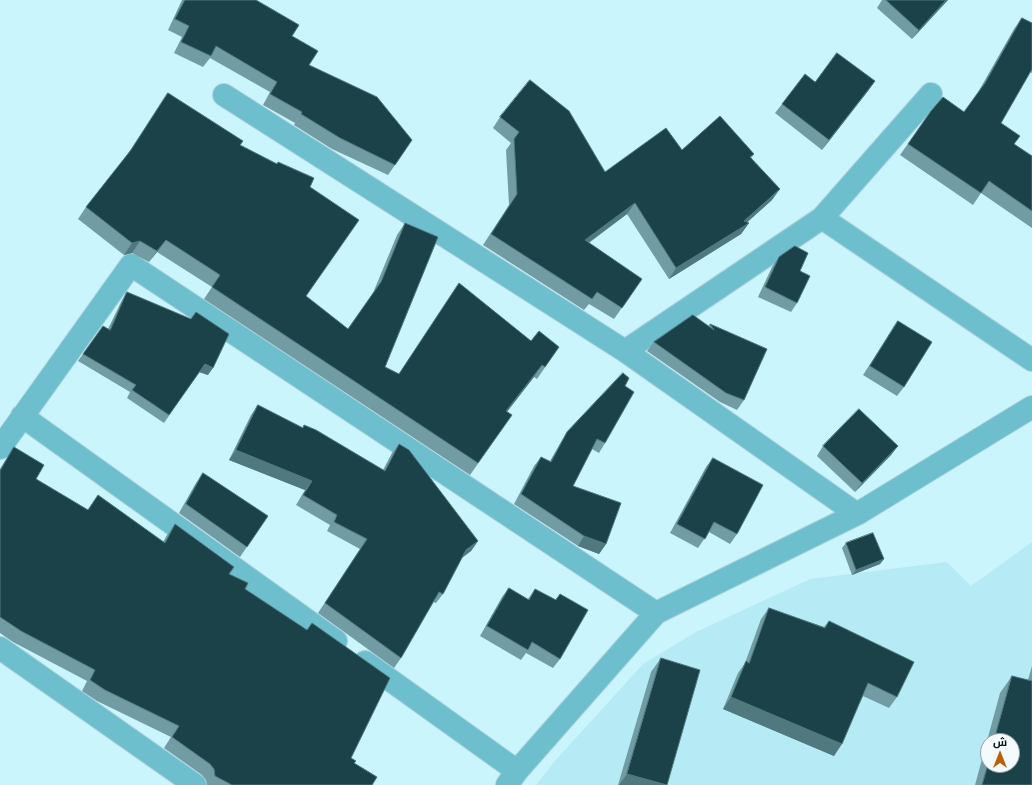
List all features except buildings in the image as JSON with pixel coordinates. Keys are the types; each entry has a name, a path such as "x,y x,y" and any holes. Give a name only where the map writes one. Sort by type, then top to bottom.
{"street":[{"path":"625,351 822,218 931,94"},
{"path":"224,95 625,351 856,514"},
{"path":"822,218 1032,360"},
{"path":"0,448 131,265 656,613"},
{"path":"22,416 512,778 656,613 856,514 1032,407"},
{"path":"0,648 195,785"}],"shaded area":[{"path":"1032,542 1032,785 536,785 554,762 643,664 696,632 810,579 947,562 971,586"}]}
